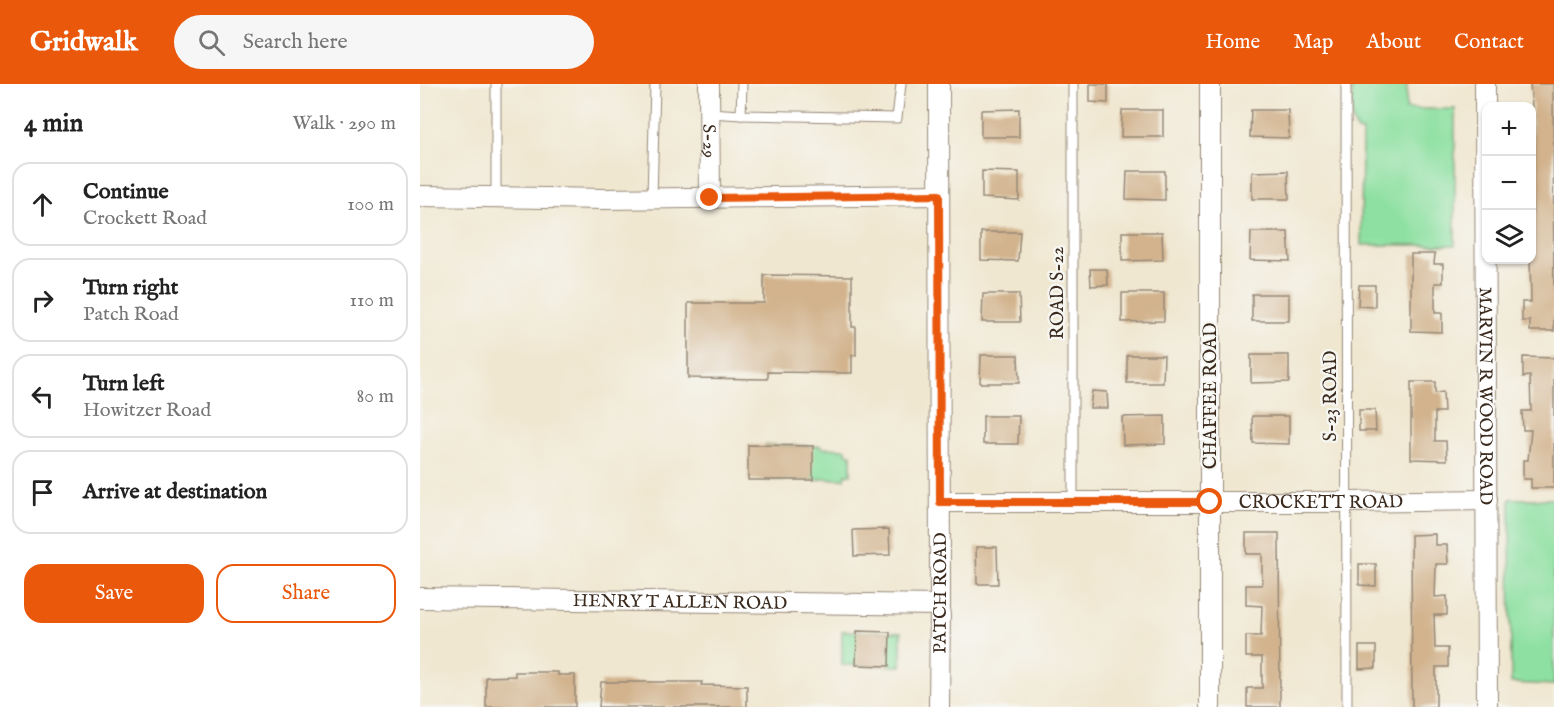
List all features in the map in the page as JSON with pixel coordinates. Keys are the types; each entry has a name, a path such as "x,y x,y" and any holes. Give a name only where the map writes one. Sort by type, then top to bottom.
{"street":[{"name":"S-29","path":"710,84 710,198"},
{"name":"PATCH ROAD","path":"939,84 939,707"},
{"name":"CHAFFEE ROAD","path":"1210,84 1210,707"},
{"name":"MARVIN R WOOD ROAD","path":"1485,84 1487,707"},
{"path":"420,196 604,199 939,195"},
{"name":"CROCKETT ROAD","path":"940,502 1487,500"},
{"name":"HENRY T ALLEN ROAD","path":"420,598 940,605"}],"lane":[{"path":"496,84 496,197"},
{"path":"652,198 655,84"},
{"path":"741,115 742,84"},
{"path":"710,113 897,118 901,84"},
{"name":"ROAD S-22","path":"1073,84 1073,502"},
{"name":"S-23 ROAD","path":"1346,84 1347,707"}],"green space":[{"path":"1352,84 1407,84 1406,109 1455,109 1455,245 1361,245 1362,132 1357,131 1352,119"},
{"path":"765,445 846,449 846,453 851,454 851,474 846,474 845,479 765,480"},
{"path":"1510,499 1554,499 1554,685 1511,683"},
{"path":"842,631 901,632 901,666 842,665"}],"building":[{"path":"1090,84 1108,84 1108,103 1090,102"},
{"path":"1530,84 1553,84 1554,331 1530,331 1530,321 1522,321 1522,302 1531,302 1530,264 1536,264 1536,102 1532,102"},
{"path":"1019,109 1019,137 981,137 981,110"},
{"path":"1122,110 1163,110 1163,137 1121,137"},
{"path":"1251,110 1288,110 1289,138 1250,137"},
{"path":"982,171 1019,172 1019,200 982,198"},
{"path":"1127,171 1165,171 1165,200 1126,199"},
{"path":"1288,171 1289,199 1252,199 1252,172"},
{"path":"981,232 1020,232 1018,261 981,260"},
{"path":"1122,232 1162,232 1163,260 1122,261"},
{"path":"1251,232 1288,232 1290,261 1250,260"},
{"path":"1411,254 1435,254 1434,264 1443,264 1443,283 1435,283 1435,313 1442,313 1442,332 1411,331"},
{"path":"1090,269 1107,269 1108,285 1091,286"},
{"path":"764,275 852,276 852,327 856,327 856,355 852,355 852,373 768,372 768,379 688,378 688,303 764,303"},
{"path":"1359,285 1375,285 1375,307 1358,306"},
{"path":"1122,293 1164,293 1164,321 1122,322"},
{"path":"983,294 1019,294 1020,322 982,322"},
{"path":"1252,294 1289,294 1289,321 1252,321"},
{"path":"981,355 1018,355 1019,383 980,383"},
{"path":"1127,355 1164,355 1163,383 1127,383"},
{"path":"1251,355 1289,355 1289,382 1251,383"},
{"path":"1523,357 1554,358 1554,488 1531,488 1531,479 1523,479 1523,460 1528,460 1531,430 1523,430 1522,411 1531,411 1530,376 1523,377"},
{"path":"1411,382 1435,382 1435,393 1443,392 1444,412 1435,412 1435,441 1446,441 1447,460 1411,459"},
{"path":"1092,391 1107,392 1108,408 1090,408"},
{"path":"1359,410 1375,410 1376,431 1359,431"},
{"path":"983,416 1019,416 1018,444 983,444"},
{"path":"1165,416 1165,444 1123,445 1122,417"},
{"path":"1252,416 1289,416 1289,444 1253,443"},
{"path":"748,445 813,446 813,480 748,480"},
{"path":"889,529 890,555 854,556 853,530"},
{"path":"1246,533 1279,533 1280,707 1247,707 1247,688 1262,688 1262,657 1246,657 1246,636 1261,636 1262,606 1246,605 1246,585 1262,585 1262,554 1246,554"},
{"path":"1435,534 1435,545 1447,545 1448,564 1436,564 1435,597 1447,596 1447,615 1434,615 1435,648 1448,648 1448,667 1436,667 1436,707 1412,707 1411,535"},
{"path":"976,547 997,547 998,584 977,584"},
{"path":"1359,564 1376,564 1376,586 1359,585"},
{"path":"857,631 890,632 889,666 856,665"},
{"path":"1359,646 1376,646 1376,668 1359,669"},
{"path":"515,672 558,672 558,675 575,675 575,707 486,707 486,677 515,676"},
{"path":"601,682 702,682 701,685 747,686 747,707 599,707"}],"route":[{"path":"710,198 939,195 940,502 1210,502"}]}
